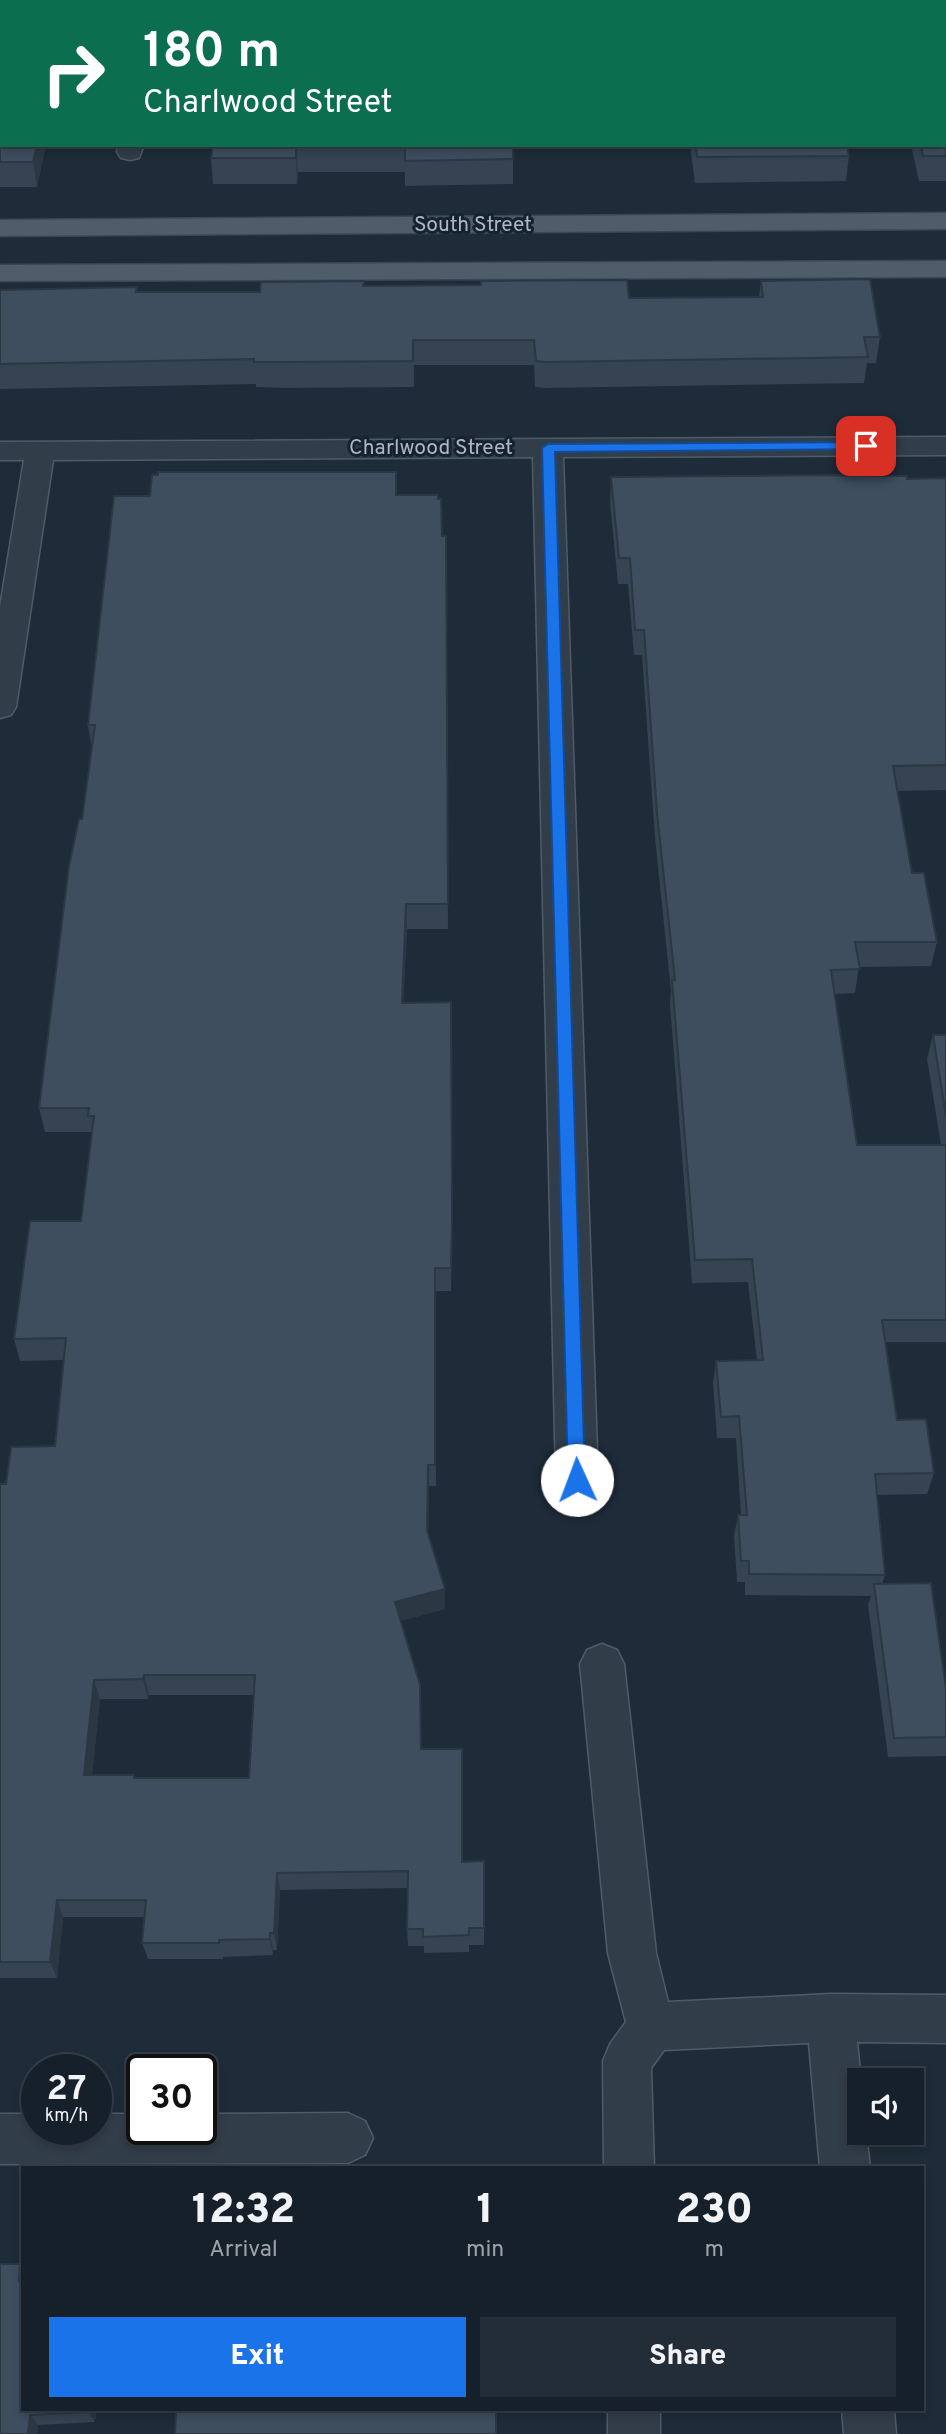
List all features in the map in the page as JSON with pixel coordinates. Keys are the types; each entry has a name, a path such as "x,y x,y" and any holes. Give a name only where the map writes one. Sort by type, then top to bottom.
{"main road":[{"name":"South Street","path":"0,228 946,221"},
{"name":"South Street","path":"0,273 946,269"}],"street":[{"name":"Charlwood Street","path":"0,451 946,446"},
{"path":"548,448 577,1480"},
{"path":"0,707 40,451"},
{"path":"602,1664 632,1953 651,2027 627,2062 629,2166"},
{"path":"651,2027 831,2018 946,2019"},
{"path":"831,2018 845,2166"},
{"path":"0,2139 348,2138"},
{"path":"634,2411 634,2434"},
{"path":"868,2411 870,2434"}],"building":[{"path":"0,147 37,147 33,162 0,162"},
{"path":"213,147 296,147 296,158 211,158"},
{"path":"405,147 513,147 513,159 405,161"},
{"path":"696,147 847,147 849,156 697,157"},
{"path":"921,147 946,147 946,156 923,156"},
{"path":"870,279 880,337 864,337 868,357 546,362 536,361 534,340 413,340 413,361 254,362 254,359 0,364 0,290 137,287 136,292 260,292 261,282 364,281 363,286 481,285 481,281 627,280 629,298 763,297 761,281"},
{"path":"158,472 396,472 396,495 438,495 438,499 441,499 442,536 446,536 448,904 406,904 402,1003 451,1002 451,1268 435,1268 435,1465 428,1465 427,1530 445,1589 395,1602 420,1685 421,1749 462,1749 462,1862 484,1861 484,1928 469,1928 469,1935 423,1937 423,1929 407,1929 408,1871 277,1873 274,1933 270,1933 270,1939 219,1940 219,1943 142,1943 146,1900 57,1900 50,1962 0,1962 0,1484 6,1484 11,1447 55,1446 66,1338 14,1339 30,1221 81,1221 94,1116 88,1116 89,1108 39,1108 69,866 79,819 82,819 95,725 88,725 114,496 150,496 152,475 158,475","holes":["144,1675 255,1675 249,1778 84,1775 94,1680 143,1679"]},
{"path":"834,475 946,478 946,765 893,766 912,873 924,873 937,942 855,942 860,969 831,970 857,1145 946,1145 946,1320 882,1320 897,1420 926,1419 934,1473 875,1474 885,1575 749,1574 749,1561 741,1561 738,1515 747,1515 739,1416 721,1417 716,1361 763,1360 752,1259 695,1260 672,980 675,980 657,813 644,630 635,630 630,558 619,558 611,477"},
{"path":"933,1035 946,1035 946,1116"},
{"path":"931,1583 946,1688 946,1737 894,1738 874,1584"},
{"path":"0,2264 20,2264 21,2411 88,2412 30,2415 28,2434 0,2434"},
{"path":"176,2411 496,2411 496,2434 175,2434"}],"route":[{"path":"577,1480 548,448 866,446"}]}
